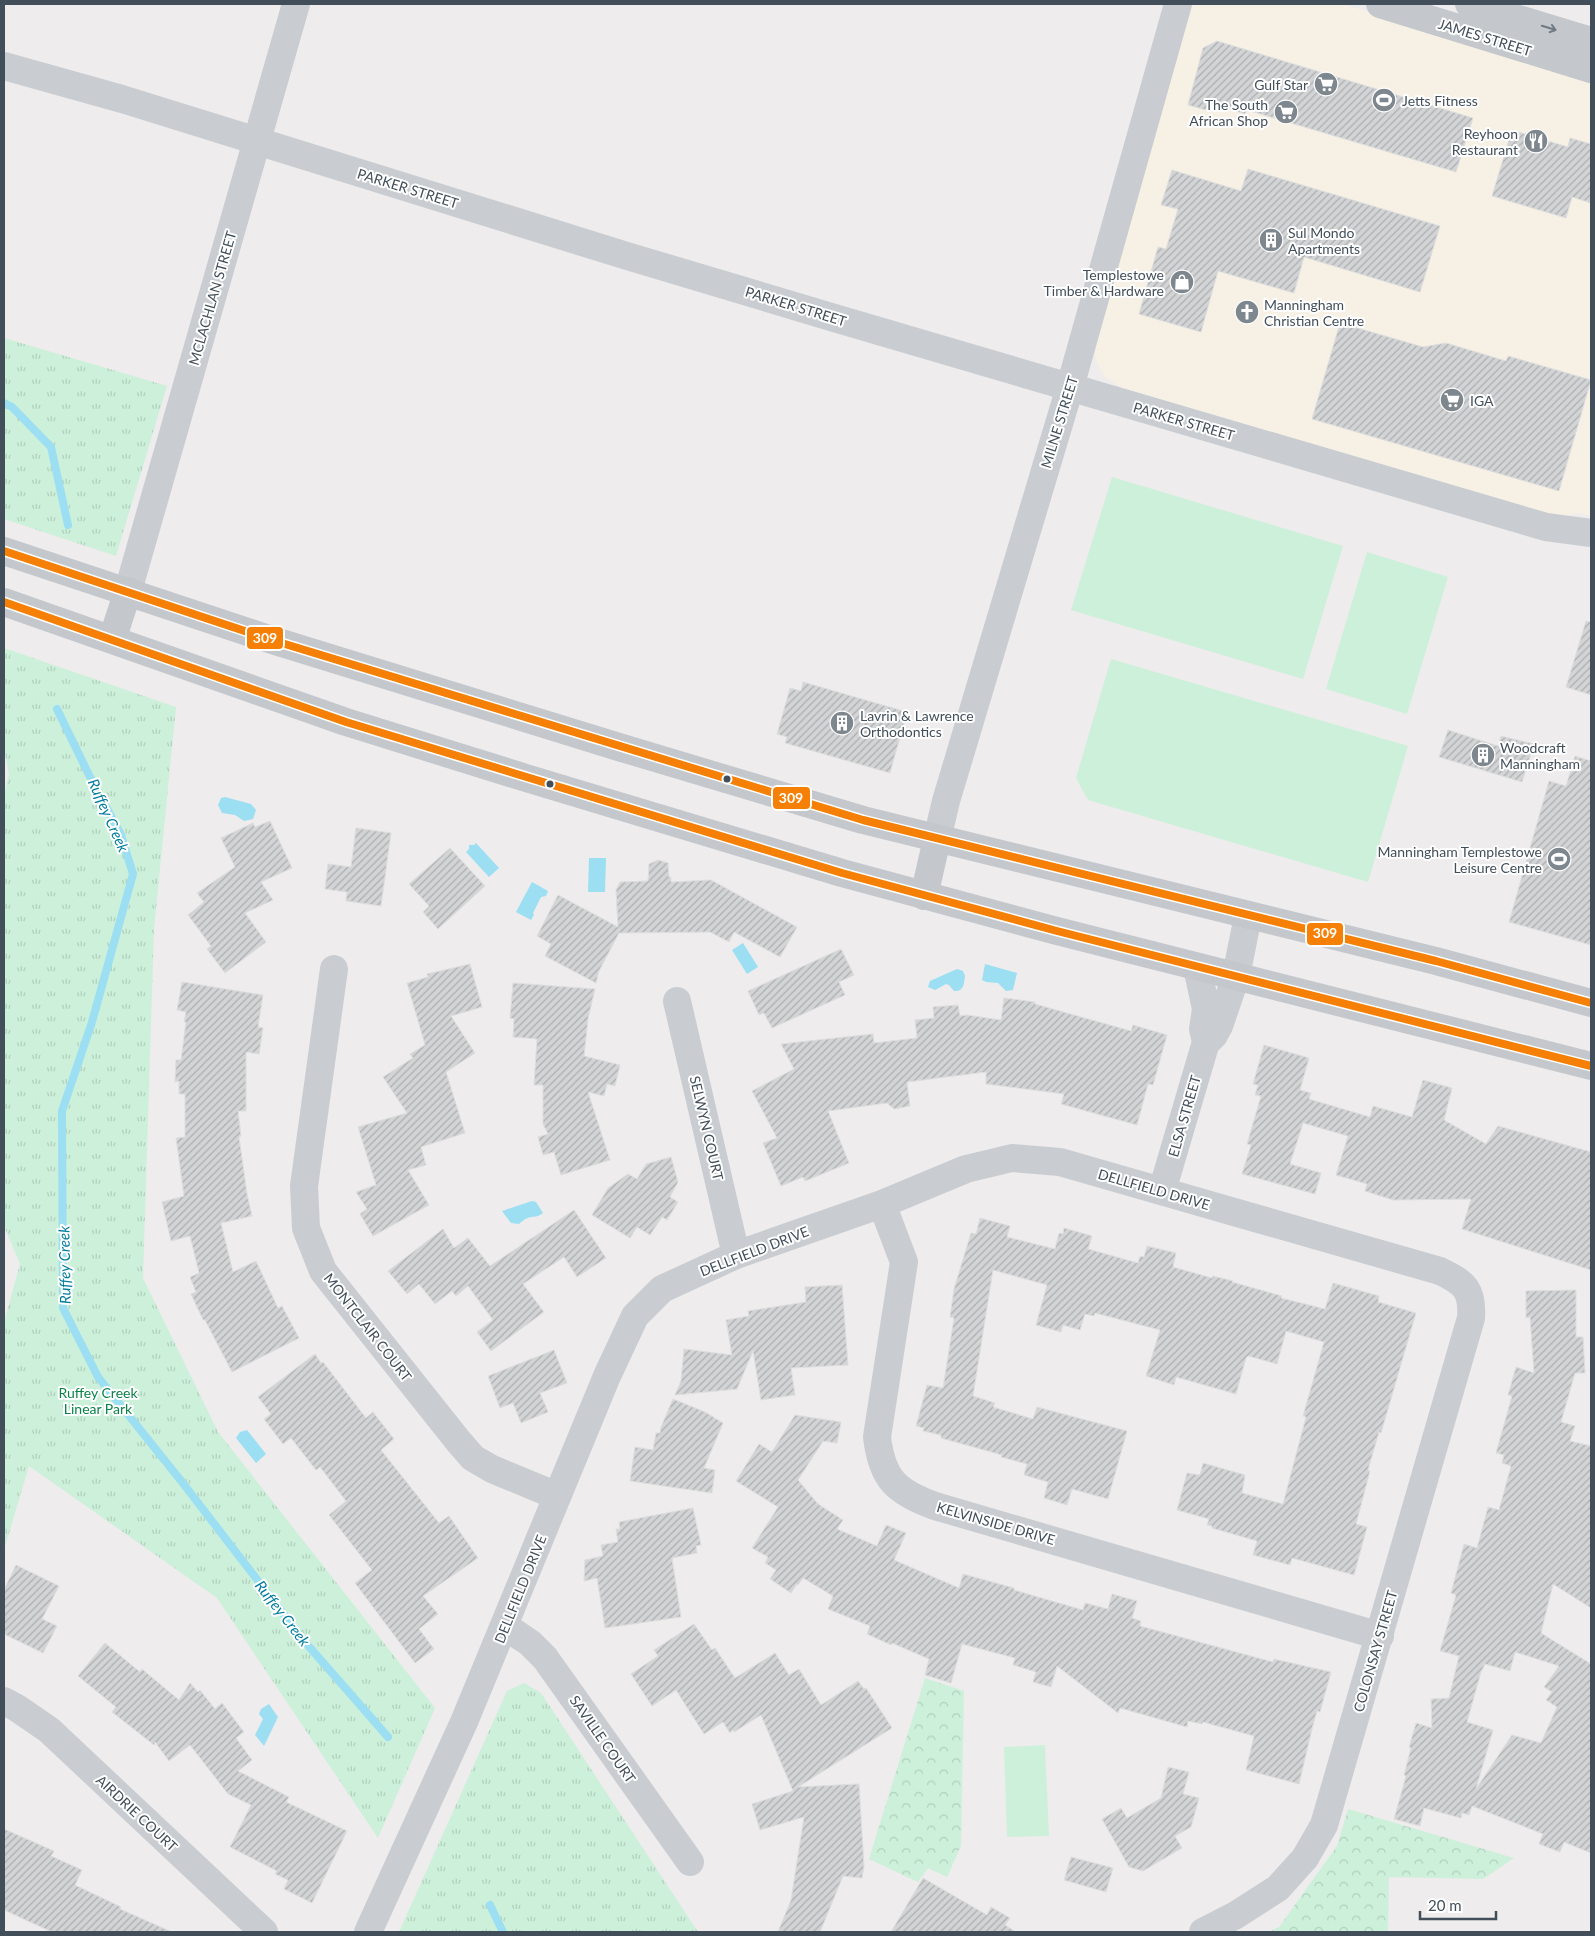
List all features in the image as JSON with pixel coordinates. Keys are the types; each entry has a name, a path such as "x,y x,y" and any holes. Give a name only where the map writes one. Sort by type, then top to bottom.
{"main road":[{"name":"JAMES STREET","path":"1380,4 1518,33 1591,41"},
{"name":"JAMES STREET","path":"1470,4 1518,33 1591,69"},
{"path":"4,551 275,641 863,820 1436,961 1591,1003"},
{"path":"112,640 128,591"},
{"path":"4,602 364,728 924,896 1591,1066"},
{"path":"924,896 937,839"}],"street":[{"name":"MCLACHLAN STREET","path":"128,591 296,4"},
{"name":"MILNE STREET","path":"937,839 946,801 1070,387 1178,4"},
{"name":"PARKER STREET","path":"4,66 122,99 626,256 1070,387 1546,527 1591,533"},
{"name":"ELSA STREET","path":"1206,1042 1217,1031 1236,976 1248,916"},
{"name":"ELSA STREET","path":"1162,1191 1206,1042 1203,1029 1206,1010 1197,967"},
{"name":"MONTCLAIR COURT","path":"334,969 304,1186 306,1228 324,1271 459,1442 474,1458 492,1469 557,1496"},
{"name":"SELWYN COURT","path":"677,1001 736,1254"},
{"name":"DELLFIELD DRIVE","path":"368,1932 464,1722 620,1345 635,1316 662,1289 736,1254 882,1204 966,1169 1012,1158 1060,1162 1440,1271 1455,1278 1467,1288 1472,1302 1471,1318"},
{"name":"KELVINSIDE DRIVE","path":"882,1204 904,1262 877,1437 883,1467 894,1484 912,1498 935,1506 1380,1636"},
{"name":"COLONSAY STREET","path":"1203,1932 1236,1915 1278,1888 1305,1858 1324,1825 1471,1318"},
{"name":"SAVILLE COURT","path":"505,1626 530,1643 545,1658 690,1862"},
{"name":"AIRDRIE COURT","path":"4,1701 49,1730 264,1932"}],"shaded area":[{"path":"1192,4 1343,4 1591,79 1591,516 1580,513 1557,517 1120,387 1105,377 1095,354 1097,335"}],"green space":[{"path":"4,338 167,386 116,556 4,519"},
{"path":"1112,477 1343,546 1303,679 1071,610"},
{"path":"1367,552 1448,577 1407,714 1326,689"},
{"name":"Ruffey Creek Linear Park","path":"4,648 176,707 154,929 143,1278 218,1432 435,1708 378,1838 217,1598 29,1466 4,1550 4,1322 20,1264 4,1226 4,794 9,774 4,748"},
{"path":"1111,659 1408,746 1368,882 1088,800 1076,778"},
{"path":"925,1678 964,1691 961,1846 947,1877 928,1868 918,1882 869,1859"},
{"path":"524,1683 541,1693 698,1932 399,1932 507,1691"},
{"path":"1045,1745 1049,1836 1007,1837 1004,1747"},
{"path":"1348,1809 1514,1858 1483,1879 1389,1877 1388,1932 1269,1932 1279,1927 1337,1846"}],"water":[{"path":"225,797 251,804 256,810 253,819 244,821 235,815 222,813 218,805 221,798"},
{"path":"476,843 499,868 489,877 466,852 469,849 469,845"},
{"path":"589,858 606,858 605,892 588,892"},
{"path":"532,882 548,891 546,896 541,897 531,920 516,912"},
{"path":"743,943 758,967 747,974 732,950"},
{"path":"985,964 1017,973 1013,990 1006,991 998,983 982,980"},
{"path":"957,969 963,971 965,976 962,989 954,991 946,984 935,990 928,987 930,981"},
{"path":"532,1201 536,1202 543,1213 526,1219 519,1224 511,1223 502,1211"},
{"path":"247,1430 266,1454 256,1463 236,1438 240,1432"},
{"path":"269,1704 278,1717 264,1746 255,1735 263,1719 259,1714 261,1709"}],"building":[{"path":"1217,41 1473,118 1456,172 1247,110 1245,114 1209,103 1206,110 1188,105 1203,48"},
{"path":"1512,130 1568,147 1570,138 1591,144 1591,203 1572,197 1566,218 1492,196"},
{"path":"1248,169 1440,226 1420,292 1304,257 1294,293 1218,271 1201,332 1139,314 1158,247 1166,249 1178,209 1161,205 1172,170 1241,191"},
{"name":"IGA","path":"1340,323 1423,347 1446,343 1506,361 1508,356 1591,380 1559,491 1312,419"},
{"path":"1586,621 1591,622 1591,695 1566,687"},
{"name":"Lavrin & Lawrence Orthodontics","path":"803,682 907,712 890,773 785,743 787,737 777,734 790,688 801,691"},
{"name":"Woodcraft Manningham","path":"1448,730 1498,746 1501,736 1534,744 1522,782 1439,757"},
{"name":"Manningham Templestowe Leisure Centre","path":"1575,756 1591,761 1591,945 1509,922 1549,781 1566,786"},
{"path":"270,821 292,868 261,882 273,900 245,913 266,942 225,973 207,949 211,946 188,915 204,902 197,893 235,867 221,838 253,823 255,827"},
{"path":"356,828 391,833 381,906 346,901 347,892 325,889 328,864 351,867"},
{"path":"450,848 485,886 438,929 423,912 429,906 409,884"},
{"path":"658,860 668,863 671,882 711,880 797,927 780,957 734,932 729,942 710,932 619,933 599,971 596,983 545,956 551,944 537,936 558,895 618,927 616,890 620,882 648,881 649,864"},
{"path":"841,949 854,975 839,982 845,995 772,1028 764,1013 759,1015 748,991"},
{"path":"470,964 482,1007 451,1016 475,1053 446,1072 465,1133 421,1147 426,1165 408,1170 429,1205 373,1236 360,1214 367,1209 356,1192 376,1185 358,1127 407,1113 383,1077 413,1058 410,1054 425,1045 407,983 428,977 427,974"},
{"path":"182,982 263,995 258,1027 263,1028 259,1054 246,1052 246,1111 238,1111 241,1136 239,1137 252,1216 221,1223 233,1272 256,1261 278,1308 282,1306 299,1338 232,1372 191,1294 196,1292 190,1277 199,1273 190,1236 171,1241 162,1202 184,1196 176,1138 185,1137 185,1094 179,1094 179,1081 175,1082 176,1060 181,1060 186,1022 184,1022 186,1012 177,1010"},
{"path":"513,983 595,989 588,1019 584,1056 620,1065 615,1086 607,1084 604,1096 588,1092 610,1160 561,1175 554,1152 543,1155 538,1137 548,1134 543,1124 543,1085 534,1085 537,1039 513,1037 514,1019 510,1018"},
{"path":"1004,998 1035,1002 1035,1004 1131,1031 1133,1025 1167,1035 1153,1085 1148,1084 1137,1125 1061,1104 1064,1094 986,1084 986,1072 907,1082 910,1106 894,1109 887,1103 828,1111 849,1163 805,1181 803,1177 781,1186 763,1143 777,1138 752,1091 794,1069 781,1044 873,1034 874,1043 917,1038 915,1020 934,1018 933,1007 958,1005 960,1016 967,1015 1001,1020"},
{"path":"1264,1045 1309,1058 1300,1090 1311,1093 1309,1099 1370,1117 1373,1106 1412,1117 1423,1080 1452,1088 1444,1120 1486,1144 1498,1126 1591,1152 1591,1270 1462,1229 1471,1199 1393,1200 1365,1191 1367,1184 1336,1175 1348,1136 1303,1123 1290,1164 1321,1173 1315,1194 1242,1174 1251,1145 1247,1144 1261,1096 1255,1095 1258,1085 1253,1084"},
{"path":"671,1157 678,1182 670,1197 678,1202 667,1220 662,1217 650,1235 637,1227 630,1238 592,1215 608,1188 628,1174 637,1179 646,1164"},
{"path":"574,1210 606,1258 577,1277 564,1257 523,1284 544,1312 491,1351 477,1332 493,1320 468,1286 456,1296 452,1291 435,1304 419,1284 407,1294 388,1271 443,1229 454,1248 468,1238 490,1266"},
{"path":"980,1218 1010,1226 1007,1237 1055,1249 1059,1233 1063,1234 1064,1228 1092,1236 1088,1249 1138,1263 1140,1256 1144,1257 1147,1246 1176,1253 1173,1267 1212,1278 1213,1276 1233,1281 1282,1296 1281,1298 1325,1309 1333,1283 1379,1296 1378,1302 1416,1313 1381,1433 1379,1432 1368,1470 1370,1471 1356,1524 1367,1527 1354,1575 1292,1558 1290,1565 1253,1555 1257,1541 1212,1528 1212,1526 1207,1525 1209,1519 1177,1510 1187,1473 1200,1475 1203,1463 1245,1475 1242,1493 1283,1504 1306,1417 1303,1416 1324,1342 1286,1331 1277,1364 1248,1356 1246,1358 1236,1394 1176,1377 1174,1385 1146,1376 1160,1330 1095,1313 1094,1316 1085,1314 1080,1330 1063,1325 1061,1332 1036,1325 1047,1285 993,1270 973,1396 995,1403 993,1407 1033,1419 1037,1407 1127,1431 1108,1499 1072,1489 1067,1505 1044,1498 1048,1482 1024,1475 1027,1464 941,1438 941,1435 923,1431 924,1428 916,1426 927,1385 943,1388 954,1318 950,1317 954,1289 971,1233 976,1234"},
{"path":"842,1285 848,1365 791,1368 795,1395 761,1400 753,1351 737,1389 675,1395 681,1381 684,1349 732,1355 726,1320 749,1316 748,1311 806,1302 805,1287"},
{"path":"1576,1290 1576,1337 1583,1337 1585,1373 1575,1373 1561,1422 1575,1426 1570,1441 1591,1446 1591,1608 1553,1584 1541,1633 1591,1664 1591,1853 1564,1842 1560,1852 1539,1844 1543,1834 1472,1806 1469,1815 1462,1813 1461,1818 1424,1808 1420,1826 1394,1819 1406,1776 1404,1775 1411,1748 1409,1747 1416,1723 1432,1728 1431,1699 1449,1698 1459,1656 1440,1651 1456,1595 1451,1593 1464,1544 1477,1548 1488,1507 1499,1510 1511,1466 1502,1463 1504,1455 1496,1453 1512,1396 1508,1395 1516,1367 1534,1373 1530,1317 1526,1318 1526,1291","holes":["1515,1652 1559,1666 1544,1687 1552,1692 1546,1700 1557,1707 1541,1743 1512,1735 1476,1789 1493,1730 1467,1722 1485,1664 1510,1671"]},
{"path":"554,1350 567,1383 540,1393 548,1412 521,1423 513,1403 500,1408 488,1376"},
{"path":"315,1354 366,1418 373,1412 394,1439 381,1450 439,1523 449,1516 478,1558 423,1596 438,1614 419,1629 434,1649 415,1663 355,1583 372,1570 329,1515 346,1501 320,1467 316,1470 291,1438 283,1444 264,1419 271,1414 258,1397"},
{"path":"673,1399 705,1412 723,1423 704,1468 715,1470 712,1493 630,1481 635,1447 653,1450 656,1433 660,1433"},
{"path":"795,1415 841,1422 837,1443 823,1441 798,1480 818,1504 843,1520 837,1529 877,1546 886,1525 906,1533 894,1560 959,1588 963,1574 1083,1610 1085,1603 1108,1609 1112,1594 1137,1601 1132,1618 1141,1621 1140,1626 1273,1662 1274,1659 1331,1672 1320,1712 1317,1711 1313,1725 1299,1784 1246,1770 1254,1736 1203,1722 1202,1724 1188,1721 1187,1727 1120,1708 1118,1713 1057,1666 1051,1687 1033,1682 1036,1672 1013,1665 1015,1658 962,1644 951,1683 925,1675 929,1659 867,1634 870,1626 828,1609 833,1596 803,1578 791,1593 770,1579 776,1570 765,1563 768,1557 752,1548 778,1507 736,1481 759,1444 772,1452"},
{"path":"693,1508 701,1545 696,1546 697,1553 672,1558 681,1617 605,1628 597,1578 584,1581 585,1560 603,1556 601,1545 618,1542 616,1529 620,1529 619,1522"},
{"path":"16,1565 59,1586 42,1619 57,1626 43,1653 4,1634 4,1590"},
{"path":"694,1624 712,1650 715,1648 735,1678 775,1653 789,1675 799,1669 821,1705 858,1681 864,1689 866,1688 892,1728 798,1787 859,1784 864,1866 862,1878 843,1876 820,1932 778,1932 791,1900 804,1817 760,1830 752,1804 793,1791 761,1715 734,1732 733,1730 730,1733 723,1722 704,1734 676,1690 652,1706 631,1674 658,1656 654,1650"},
{"path":"105,1643 140,1672 142,1669 179,1700 190,1683 198,1692 200,1690 215,1709 222,1703 244,1732 236,1738 252,1760 238,1771 289,1797 286,1802 347,1831 312,1903 284,1889 288,1880 275,1874 277,1871 230,1847 251,1805 228,1794 190,1745 169,1761 155,1742 154,1745 112,1712 116,1707 78,1676"},
{"path":"1168,1767 1189,1772 1183,1794 1199,1798 1191,1827 1175,1836 1182,1848 1143,1871 1129,1867 1102,1819 1121,1808 1127,1818 1161,1798"},
{"path":"4,1829 54,1851 51,1856 82,1870 75,1885 121,1907 120,1909 172,1932 52,1932 4,1910"},
{"path":"1071,1857 1113,1868 1106,1892 1064,1880"},
{"path":"923,1878 987,1915 991,1907 1010,1918 1005,1925 1016,1932 891,1932"}],"waterway":[{"name":"Ruffey Creek","path":"4,403 12,407 51,447 68,525"},
{"name":"Ruffey Creek","path":"57,709 121,835 133,874 92,1022 62,1111 63,1308 98,1377 182,1482 305,1642 388,1737"},
{"name":"Ruffey Creek","path":"490,1905 503,1932"}],"transit line":[{"name":"309","path":"4,551 275,641 863,820 1436,961 1591,1003"},
{"name":"309","path":"4,602 346,722 842,873 1057,931 1591,1066"}],"place":[{"name":"Gulf Star","path":"1326,84"},
{"name":"Jetts Fitness","path":"1384,100"},
{"name":"The South African Shop","path":"1286,112"},
{"name":"Reyhoon Restaurant","path":"1536,141"},
{"name":"Sul Mondo Apartments","path":"1271,240"},
{"name":"Templestowe Timber & Hardware","path":"1182,282"},
{"name":"Manningham Christian Centre","path":"1247,312"},
{"name":"IGA","path":"1452,400"},
{"name":"Lavrin & Lawrence Orthodontics","path":"842,723"},
{"name":"Woodcraft Manningham","path":"1483,755"},
{"name":"Manningham Templestowe Leisure Centre","path":"1559,859"}]}
